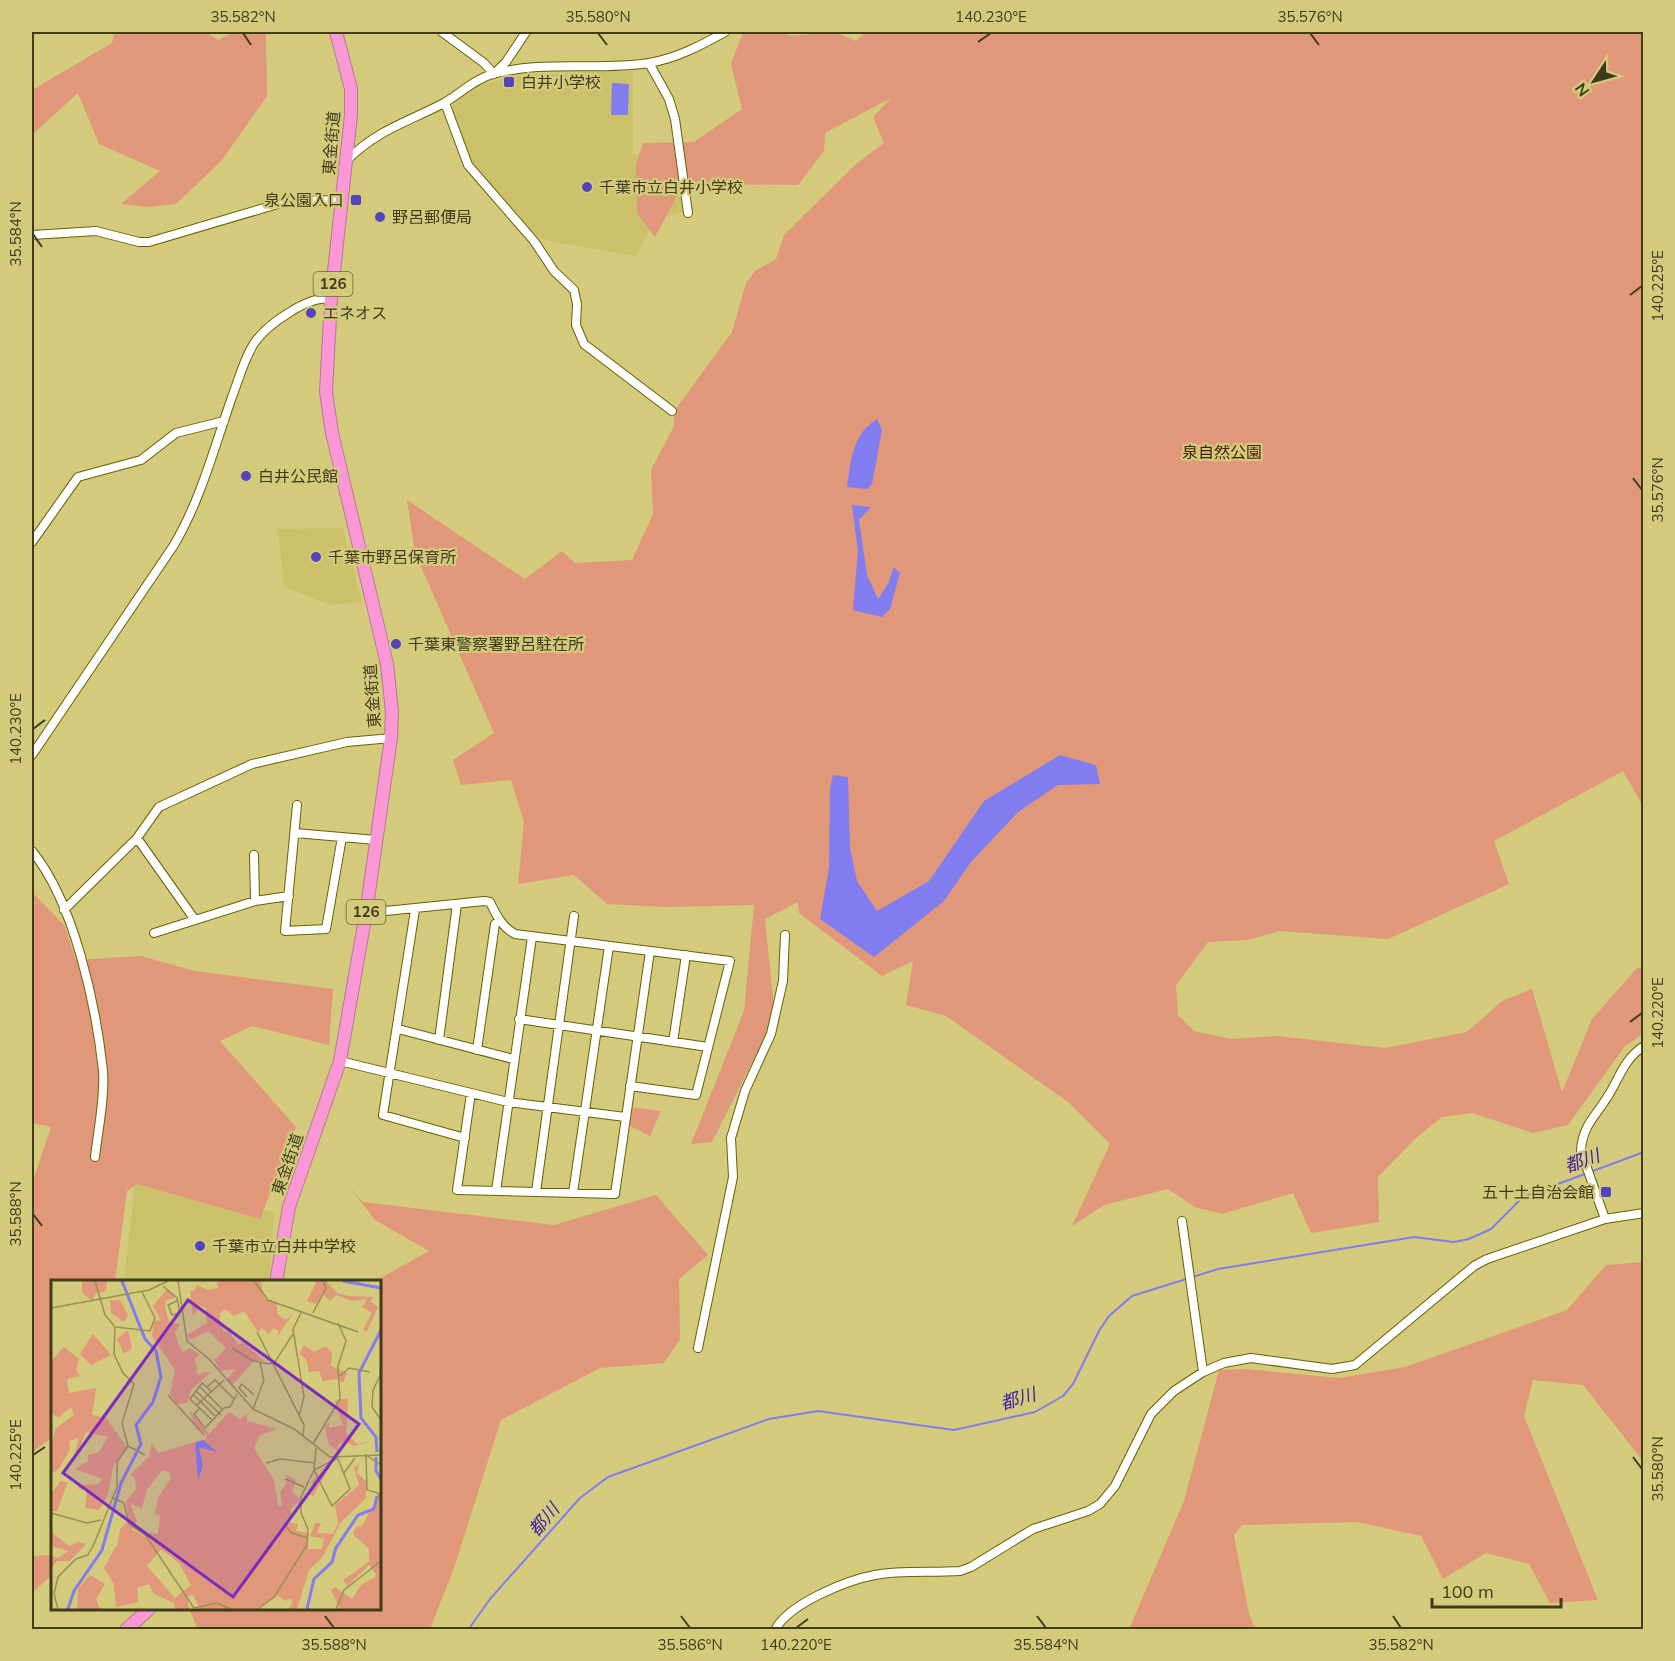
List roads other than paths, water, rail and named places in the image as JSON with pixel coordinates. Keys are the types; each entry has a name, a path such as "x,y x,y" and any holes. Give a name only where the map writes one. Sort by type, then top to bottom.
{"highway":[{"name":"東金街道","path":"276,1280 289,1207 340,1061 366,913 391,738 392,712 387,664 328,412 326,369 348,159 351,89 336,32"},
{"path":"126,1629 148,1610"}],"street":[{"path":"442,32 484,63 494,74"},
{"path":"494,74 506,62 526,32"},
{"path":"348,159 383,131 445,102 465,88 494,74 543,67 649,63 697,47 724,32"},
{"path":"649,63 669,99 675,119 688,213"},
{"path":"445,102 468,165 534,241 554,271 574,290 577,304 576,325 584,344 672,411"},
{"path":"32,236 96,231 138,242 149,242 288,201 342,200"},
{"path":"32,755 174,546 191,516 246,360 260,337 296,308 323,297 332,299"},
{"path":"32,543 78,477 141,460 177,433 224,421"},
{"path":"64,910 137,838 159,807 252,764 347,742 391,738"},
{"path":"297,805 285,931 326,929 342,837"},
{"path":"295,833 376,840"},
{"path":"137,838 195,920"},
{"path":"32,851 44,866 64,910 85,968 103,1073 95,1157"},
{"path":"254,855 255,901"},
{"path":"154,933 255,901 289,896"},
{"path":"366,913 490,902 507,930 532,938 730,961 696,1095 630,1086"},
{"path":"439,1040 457,904"},
{"path":"415,910 383,1115 465,1137"},
{"path":"536,1192 574,916"},
{"path":"477,1050 495,924 499,920"},
{"path":"698,1348 733,1178 731,1138 745,1091 771,1034 783,981 785,935"},
{"path":"496,1191 532,938"},
{"path":"573,1193 609,946"},
{"path":"471,1093 457,1190 615,1194 650,951"},
{"path":"673,1042 686,955"},
{"path":"519,1019 708,1047"},
{"path":"398,1029 513,1059"},
{"path":"1605,1219 1581,1151 1581,1139 1591,1118 1607,1097 1629,1056 1644,1046"},
{"path":"340,1061 508,1102 625,1117"},
{"path":"775,1629 780,1619 802,1603 867,1577 960,1571 1033,1530 1088,1511 1109,1496 1151,1414 1174,1391 1203,1372 1224,1363 1251,1358 1332,1369 1355,1365 1474,1266 1487,1259 1605,1219 1644,1213"},
{"path":"1182,1221 1203,1372"}],"waterway":[{"name":"都川","path":"468,1630 490,1599 580,1498 608,1477 769,1419 818,1411 954,1430 1035,1412 1063,1396 1073,1384 1099,1331 1109,1316 1132,1296 1218,1269 1414,1237 1454,1242 1469,1239 1491,1229 1523,1197 1644,1152"}],"place":[{"name":"白井小学校","path":"509,82"},
{"name":"千葉市立白井小学校","path":"587,187"},
{"name":"泉公園入口","path":"356,200"},
{"name":"野呂郵便局","path":"380,217"},
{"name":"エネオス","path":"311,313"},
{"name":"白井公民館","path":"246,476"},
{"name":"千葉市野呂保育所","path":"316,557"},
{"name":"千葉東警察署野呂駐在所","path":"396,644"},
{"name":"五十土自治会館","path":"1606,1192"},
{"name":"千葉市立白井中学校","path":"200,1246"}],"park label":[{"name":"泉自然公園","path":"1222,452"}]}
